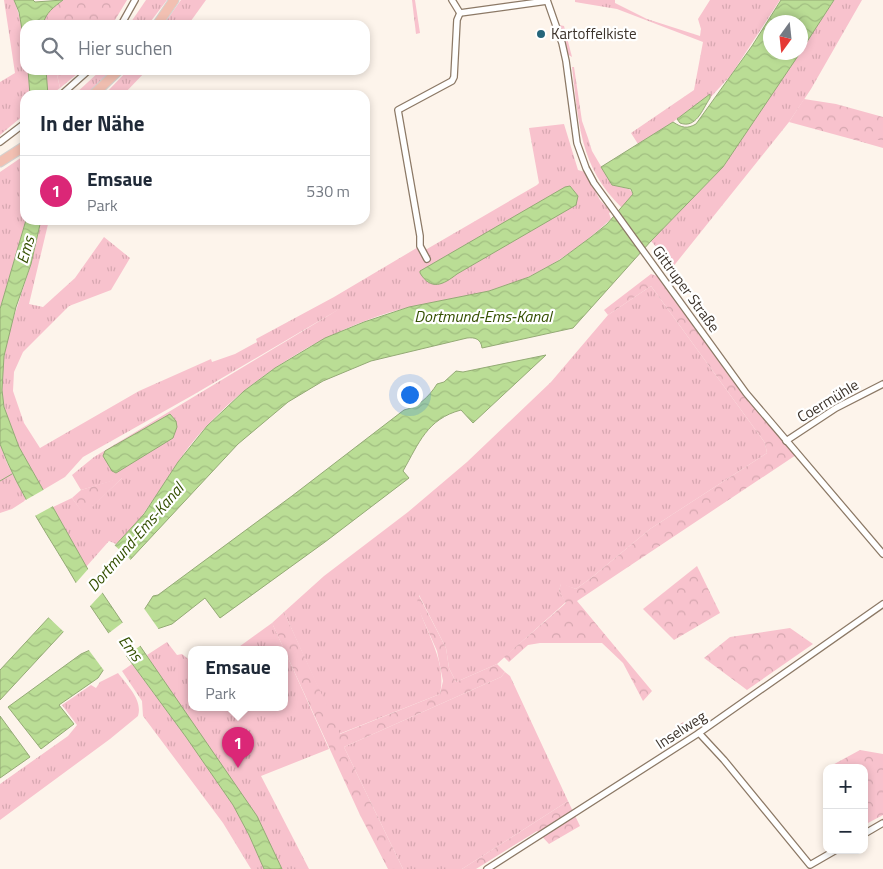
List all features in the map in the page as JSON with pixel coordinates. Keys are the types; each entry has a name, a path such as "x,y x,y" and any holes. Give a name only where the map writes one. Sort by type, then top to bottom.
{"highway":[{"path":"160,20 174,0"},
{"path":"98,90 114,75"},
{"path":"0,162 20,149"}],"street":[{"path":"123,20 135,0"},
{"path":"427,258 420,246 420,236 398,110 452,81 454,77 457,20 460,12 452,0"},
{"name":"Gittruper Straße","path":"460,12 547,0 562,43 566,61 573,124 581,156 594,183 746,393 883,554"},
{"path":"66,90 83,75"},
{"path":"0,142 20,127"},
{"name":"Coermühle","path":"786,441 836,408 883,384"},
{"name":"Inselweg","path":"487,869 699,733 883,604"},
{"path":"699,733 724,760 810,864 829,854"},
{"path":"868,832 883,823"}],"green space":[{"path":"4,0 14,0 20,17 20,75 28,75 30,90 20,90 20,118 0,135 0,82 15,73"},
{"path":"63,0 127,0 115,20 45,20 53,8"},
{"path":"146,0 167,0 152,20 132,20"},
{"path":"181,0 206,0 192,20 167,20"},
{"path":"412,0 415,0 420,33 416,34"},
{"path":"575,0 615,0 615,3 647,19 700,36 701,29 698,19 710,0 780,0 770,15 763,15 763,26 731,75 710,98 710,94 673,122 638,144 631,133 694,90 703,42 617,9 575,2"},
{"path":"834,0 862,0 811,89 789,122 672,268 651,241 723,167 794,60 808,60 808,39"},
{"path":"559,25 564,26 572,57 567,54"},
{"path":"572,67 574,67 582,121 592,151 612,185 629,189 633,193 622,208 597,176 589,160 580,125"},
{"path":"46,75 57,75 60,88 57,90 48,90"},
{"path":"57,75 76,75 60,88"},
{"path":"96,75 107,75 92,90 79,90"},
{"path":"123,75 142,75 128,90 109,90"},
{"path":"804,99 836,104 883,117 883,140 855,140 789,122"},
{"path":"564,124 578,170 585,172 600,200 611,212 609,213 611,219 566,256 514,283 489,291 411,307 378,316 326,338 269,372 217,415 188,448 136,524 116,544 109,541 86,567 53,507 72,498 84,514 122,478 81,490 72,475 94,457 341,308 83,457 65,477 43,490 19,447 4,407 2,390 4,356 9,332 31,264 40,225 48,225 29,304 43,307 75,278 104,237 130,258 111,290 69,306 23,352 14,372 13,391 24,423 40,448 139,391 211,359 212,362 235,354 257,342 256,339 334,297 420,246 427,249 537,185 539,183 529,128"},
{"path":"855,140 883,140 883,148"},
{"path":"20,158 20,225 25,225 0,309 0,172"},
{"path":"651,274 657,276 742,394 796,455 577,601 652,691 643,701 623,663 602,643 540,643 528,645 509,662 504,657 566,603 559,591 561,583 576,589 650,529 767,453 765,443 651,286 608,315 604,310"},
{"path":"651,286 765,443 767,453 650,529 576,589 561,584 559,591 566,602 497,664 456,682 449,668 446,648 419,595 420,612 439,661 441,677 440,694 339,734 284,612 324,576 408,512 467,462 551,382 608,315"},
{"path":"0,444 7,463 26,500 12,509 0,513"},
{"path":"123,477 84,515 72,498 81,490"},
{"path":"697,566 720,613 674,640 643,609"},
{"path":"418,594 446,648 449,668 456,682 497,664 505,672 501,677 344,747 403,869 388,869 360,815 288,658 288,646 283,646 272,623 284,612 340,734 440,694 443,681 437,651 417,606"},
{"path":"272,623 283,646 240,646"},
{"path":"790,628 813,644 747,690 704,658 730,637"},
{"path":"167,642 177,655 182,654 188,659 188,711 288,711 288,658 329,749 261,776 309,869 276,869 147,655"},
{"path":"132,664 233,805 264,869 251,869 223,823 143,716 142,701 122,671"},
{"path":"505,672 510,676 568,801 462,869 403,869 344,747 501,677"},
{"path":"118,673 136,699 139,710 138,716 110,739 0,820 0,784 68,736 77,725 62,705 91,685 96,688 100,682"},
{"path":"683,722 691,731 677,740 670,732"},
{"path":"860,750 883,754 883,815 868,823 868,764 834,764"},
{"path":"568,801 580,826 549,844 537,831 476,869 462,869"}],"water":[{"path":"14,0 33,0 35,2 63,0 53,8 45,20 20,20"},
{"path":"781,0 834,0 808,40 808,15 772,15"},
{"path":"763,29 763,60 795,60 723,167 651,241 573,328 482,348 477,339 467,338 371,361 323,381 288,402 238,444 101,591 124,625 144,610 153,596 158,595 292,496 404,410 414,407 423,401 437,384 444,382 456,371 463,372 546,355 473,423 461,410 440,419 425,433 403,471 409,478 220,618 205,598 172,624 157,629 138,643 257,816 282,869 264,869 233,805 125,654 104,669 98,678 59,705 74,724 41,749 8,707 110,635 89,604 0,700 0,670 78,586 16,481 0,444 0,309 25,225 40,225 31,264 16,307 4,356 2,390 4,407 19,447 90,573 144,514 178,462 207,426 244,391 275,368 325,338 364,322 409,307 489,291 529,277 560,260 607,224 633,194 631,189 612,185 601,167 673,122 684,127 696,124"},
{"path":"28,75 46,75 48,90 30,90"},
{"path":"710,94 710,98 694,121 686,124 680,123 677,119"},
{"path":"570,186 578,196 576,205 447,281 433,284 424,279 420,273 420,271 565,187"},
{"path":"170,414 176,421 177,427 173,438 116,473 112,471 103,456 105,451"},
{"path":"0,716 30,757 0,778"}],"pier":[{"path":"45,489 55,505 33,517 24,501"},
{"path":"113,544 132,561 65,633 47,616"},
{"path":"143,607 160,631 105,672 88,649"}],"waterway":[{"path":"0,481 12,474"}],"place":[{"name":"Kartoffelkiste","path":"541,34"},
{"name":"Emsaue","path":"238,768"}],"water label":[{"name":"Ems","path":"25,250"},
{"name":"Dortmund-Ems-Kanal","path":"483,316"},
{"name":"Dortmund-Ems-Kanal","path":"135,537"},
{"name":"Ems","path":"131,648"}]}
